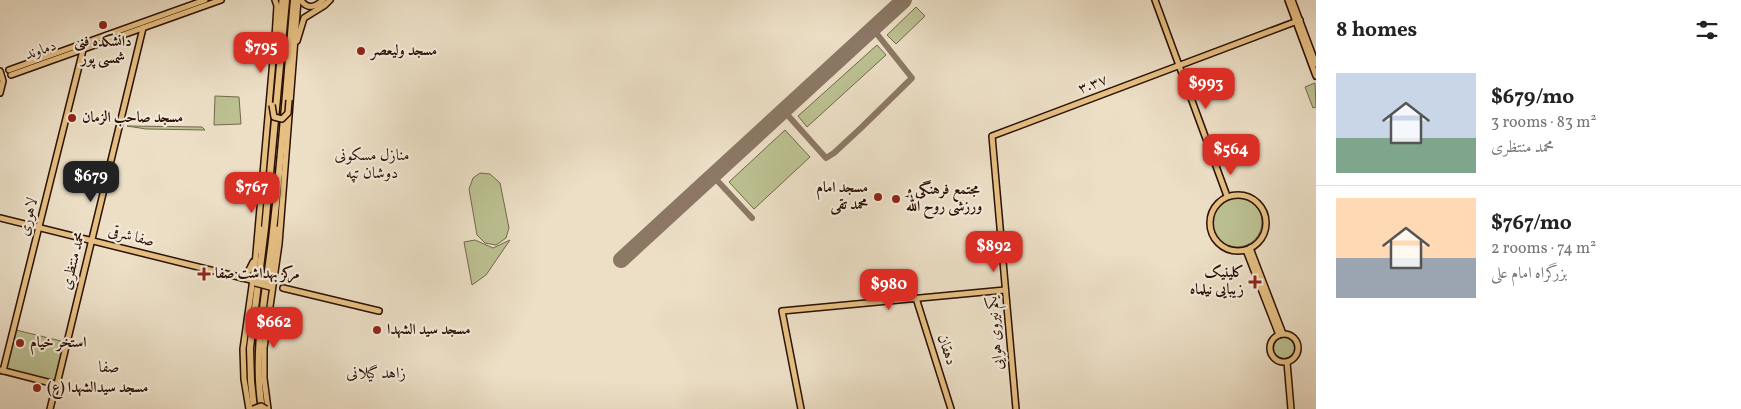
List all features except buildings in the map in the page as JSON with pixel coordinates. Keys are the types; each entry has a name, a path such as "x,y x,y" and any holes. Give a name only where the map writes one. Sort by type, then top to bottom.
{"highway":[{"path":"254,409 250,380 253,281 284,0"},
{"path":"262,409 258,358 260,332 271,287 294,0"}],"main road":[{"name":"دماوند","path":"3,81 10,73 205,0"},
{"name":"دماوند","path":"51,58 82,50 221,0"},
{"path":"253,281 275,37 277,6 275,0"},
{"path":"249,409 244,379 243,349 250,295 259,256 267,153 284,0"},
{"path":"271,287 276,270 299,0"},
{"path":"299,0 305,5 314,7 324,0"},
{"path":"292,76 302,21 330,0"},
{"path":"1155,0 1228,196"},
{"path":"1288,0 1316,64"},
{"path":"1292,0 1316,76"},
{"name":"۳.۳۷","path":"992,136 1298,21"},
{"name":"محمد منتظری","path":"50,409 143,28"},
{"name":"لاهوری","path":"1,370 14,331 82,50"},
{"path":"10,73 7,74 7,70 17,64 51,58"},
{"path":"0,71 3,81 0,92"},
{"path":"272,106 274,116 282,119 288,113 291,92"},
{"name":"یکم نیروی هوایی","path":"992,136 1016,409"},
{"path":"264,161 267,153 266,145"},
{"path":"254,409 261,406 267,409 261,368 271,287 271,269 285,168"},
{"path":"1235,194 1250,197 1261,206 1264,212 1266,220 1264,233 1260,241 1248,249 1232,250 1224,248 1215,239 1210,229 1210,218 1214,207 1228,196 1235,194"},
{"name":"صفا شرقی","path":"2,219 271,287 282,288"},
{"path":"1248,249 1281,334"},
{"path":"246,387 246,348 253,304 252,267 255,255"},
{"path":"276,270 278,283 282,288"},
{"path":"271,287 379,311"},
{"path":"801,409 782,311 1005,290"},
{"name":"دهقان","path":"916,298 952,409"},
{"path":"1281,334 1294,337 1298,346 1296,356 1286,362 1277,360 1271,352 1271,344 1281,334"},
{"path":"1286,362 1290,409"},
{"path":"1,370 56,384"}],"green space":[{"path":"916,7 925,16 896,44 887,35"},
{"path":"877,45 886,55 807,127 798,116"},
{"path":"1315,83 1316,107 1313,108 1305,87"},
{"path":"215,96 239,97 241,124 214,125"},
{"path":"127,126 202,127 205,130 146,129"},
{"path":"785,130 810,157 754,209 729,182"},
{"path":"480,173 490,174 500,183 509,228 506,238 496,245 485,243 477,235 469,189 473,178"},
{"path":"1242,197 1255,204 1261,212 1261,232 1255,240 1247,246 1232,247 1219,240 1213,232 1212,217 1219,204 1227,198"},
{"path":"475,240 493,248 510,240 486,275 472,285 464,242"},
{"path":"16,330 65,342 55,382 6,370"},
{"path":"1284,336 1289,337 1295,343 1295,353 1289,359 1284,360 1279,359 1273,353 1272,348 1273,343 1279,337"}],"taxiway":[{"path":"784,111 826,158 834,153 912,78 873,29"},
{"path":"713,176 752,218"}],"runway":[{"path":"621,260 904,0"}],"place":[{"name":"دانشکده فنی شمسی پور","path":"103,25"},
{"name":"مسجد ولیعصر","path":"361,51"},
{"name":"مسجد صاحب الزمان","path":"72,118"},
{"name":"مسجد امام محمد تقی","path":"878,197"},
{"name":"مجتمع فرهنگی و ورزشی روح الله","path":"896,199"},
{"name":"مرکز بهداشت صفا","path":"204,274"},
{"name":"کلینیک زیبایی نیلماه","path":"1255,282"},
{"name":"مسجد سید الشهدا","path":"377,330"},
{"name":"استخر خیام","path":"20,343"},
{"name":"مسجد سیدالشهدا (ع)","path":"37,388"}],"district":[{"name":"منازل مسکونی دوشان تپه","path":"372,165"},
{"name":"صفا","path":"109,368"},
{"name":"زاهد گیلانی","path":"376,374"}]}
